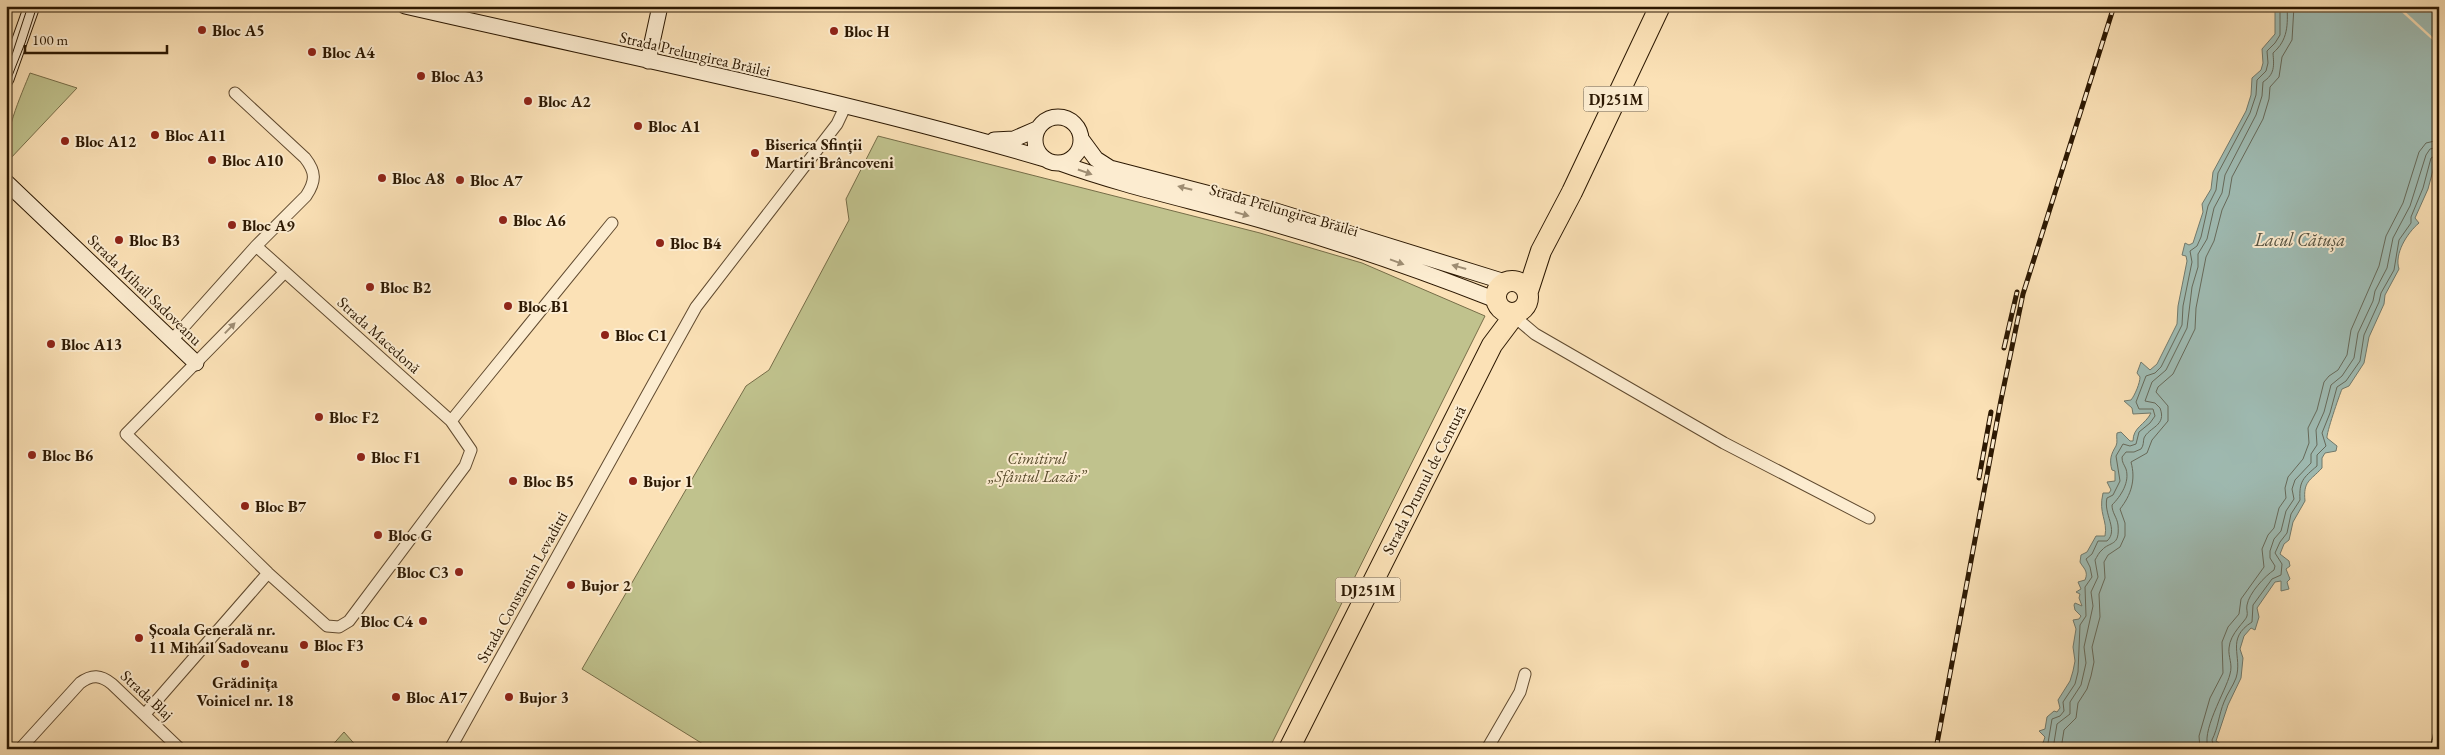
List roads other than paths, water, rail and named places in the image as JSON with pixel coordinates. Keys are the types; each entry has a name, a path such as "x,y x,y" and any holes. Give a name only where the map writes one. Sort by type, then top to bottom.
{"highway":[{"name":"DJ251M","path":"1541,251 1572,192 1660,6"},
{"path":"1541,251 1528,291 1528,302 1521,311 1505,296 1541,251"},
{"name":"Strada Drumul de Centură","path":"1289,749 1492,344 1505,296"}],"main road":[{"path":"6,79 32,6"},
{"name":"Strada Prelungirea Brăilei","path":"405,6 846,107 977,139 1052,161 1110,181 1229,211 1374,254 1505,296"},
{"path":"648,61 660,6"},
{"path":"1060,117 1076,124 1082,140 1080,148 1072,158 1052,161 1037,149 1035,136 1037,129 1046,120 1060,117"},
{"name":"Strada Prelungirea Brăilei","path":"977,139 1014,139 1037,129"},
{"name":"Strada Prelungirea Brăilei","path":"1082,140 1096,159 1110,168 1276,211 1505,296"},
{"name":"Strada Mihail Sadoveanu","path":"6,182 196,363"}],"street":[{"path":"172,340 256,246 306,196 312,187 314,176 312,167 235,93"},
{"name":"Strada Constantin Levaditti","path":"450,749 696,306 837,124 846,107"},
{"path":"451,421 612,223"},
{"name":"Strada Macedonă","path":"256,246 451,421"},
{"path":"196,363 284,273"},
{"path":"1505,296 1522,322 1535,334 1724,443 1869,518"},
{"name":"Strada Mihail Sadoveanu","path":"196,363 126,434 268,573 327,626 339,627 349,621 465,466 470,450 451,421"},
{"path":"145,714 268,573"},
{"path":"1487,749 1520,692 1525,674"},
{"name":"Strada Blaj","path":"20,749 87,678 101,676 145,714 180,749"}],"water":[{"name":"Lacul Cătușa","path":"2275,6 2439,6 2439,158 2436,159 2428,189 2415,218 2419,223 2410,232 2400,250 2398,257 2399,269 2385,295 2384,304 2369,337 2364,363 2349,386 2342,389 2340,393 2327,435 2327,438 2337,446 2336,451 2325,453 2322,458 2322,468 2306,485 2305,501 2293,522 2289,540 2284,544 2280,554 2289,561 2290,566 2286,569 2290,579 2287,582 2289,589 2281,591 2281,581 2275,582 2257,608 2259,617 2255,630 2251,628 2244,636 2240,649 2243,658 2241,678 2228,705 2216,741 2229,749 2036,749 2036,745 2043,743 2045,737 2039,731 2045,729 2047,717 2054,711 2057,712 2060,708 2058,700 2070,681 2073,671 2075,661 2073,647 2076,629 2073,620 2079,619 2081,616 2075,610 2074,605 2075,603 2082,606 2079,598 2080,594 2076,592 2081,589 2078,582 2085,580 2086,574 2080,562 2081,555 2087,552 2096,536 2105,536 2102,500 2103,493 2109,493 2111,490 2107,482 2115,481 2115,471 2112,470 2111,460 2117,444 2117,433 2121,432 2130,441 2133,441 2135,432 2151,413 2133,414 2132,408 2124,401 2131,400 2136,392 2140,377 2137,373 2141,362 2150,370 2157,364 2177,324 2178,306 2187,261 2186,256 2182,255 2185,243 2189,245 2193,243 2203,212 2202,204 2211,189 2213,172 2246,111 2251,95 2252,78 2261,70 2263,63 2262,49 2275,34"}],"tram line":[{"path":"6,73 28,6"},
{"path":"6,91 37,6"}],"railway":[{"path":"1936,749 2001,400 2023,294 2114,6"},
{"path":"2004,348 2017,292"},
{"path":"1979,478 1991,412"},
{"path":"2432,749 2439,718"}],"place":[{"name":"Bloc A5","path":"202,30"},
{"name":"Bloc H","path":"834,31"},
{"name":"Bloc A4","path":"312,52"},
{"name":"Bloc A3","path":"421,76"},
{"name":"Bloc A2","path":"528,101"},
{"name":"Bloc A1","path":"638,126"},
{"name":"Bloc A11","path":"155,135"},
{"name":"Bloc A12","path":"65,141"},
{"name":"Biserica Sfinții Martiri Brâncoveni","path":"755,153"},
{"name":"Bloc A10","path":"212,160"},
{"name":"Bloc A8","path":"382,178"},
{"name":"Bloc A7","path":"460,180"},
{"name":"Bloc A6","path":"503,220"},
{"name":"Bloc A9","path":"232,225"},
{"name":"Bloc B3","path":"119,240"},
{"name":"Bloc B4","path":"660,243"},
{"name":"Bloc B2","path":"370,287"},
{"name":"Bloc B1","path":"508,306"},
{"name":"Bloc C1","path":"605,335"},
{"name":"Bloc A13","path":"51,344"},
{"name":"Bloc F2","path":"319,417"},
{"name":"Bloc B6","path":"32,455"},
{"name":"Bloc F1","path":"361,457"},
{"name":"Bloc B5","path":"513,481"},
{"name":"Bujor 1","path":"633,481"},
{"name":"Bloc B7","path":"245,506"},
{"name":"Bloc G","path":"378,535"},
{"name":"Bloc C3","path":"459,572"},
{"name":"Bujor 2","path":"571,585"},
{"name":"Bloc C4","path":"423,621"},
{"name":"Școala Generală nr. 11 Mihail Sadoveanu","path":"139,638"},
{"name":"Bloc F3","path":"304,645"},
{"name":"Grădinița Voinicel nr. 18","path":"245,664"},
{"name":"Bloc A17","path":"396,697"},
{"name":"Bujor 3","path":"509,697"}],"park label":[{"name":"Cimitirul „Sfântul Lazăr”","path":"1037,467"}]}
